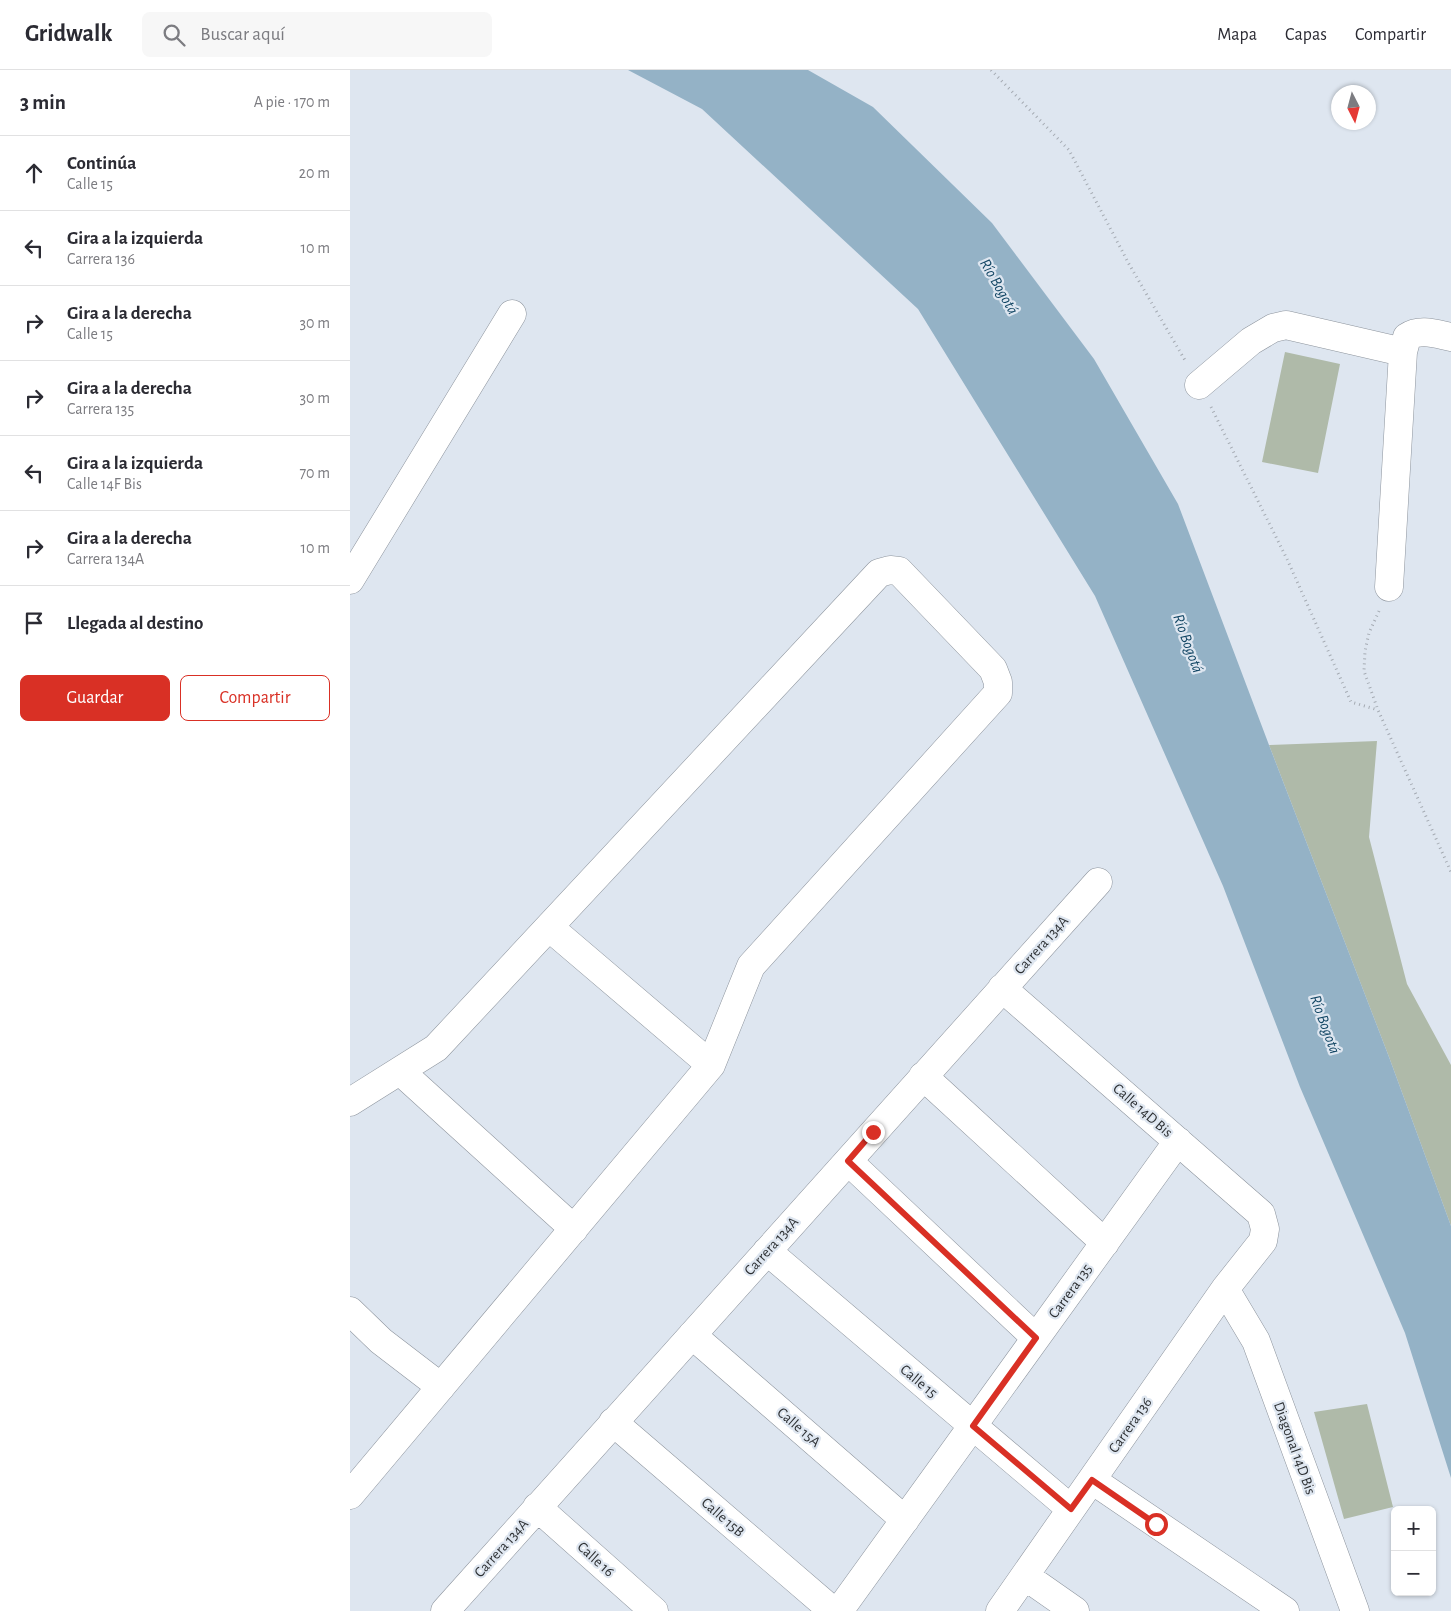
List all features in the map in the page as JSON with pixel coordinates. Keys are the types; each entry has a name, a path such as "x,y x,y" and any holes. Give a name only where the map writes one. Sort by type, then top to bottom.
{"street":[{"path":"350,580 512,314"},
{"path":"1199,385 1251,341 1273,328 1286,326 1408,343 1422,332 1451,337"},
{"path":"1389,587 1408,343"},
{"path":"350,1102 436,1048 879,573 890,570 899,571 993,669 998,682 998,693 751,966 711,1065 350,1495"},
{"name":"Carrera 134A","path":"458,1607 537,1507 1098,882"},
{"path":"549,927 711,1065"},
{"name":"Calle 14D Bis","path":"1002,988 1261,1214 1265,1229 1263,1241"},
{"path":"400,1070 574,1229"},
{"path":"923,1076 1105,1243"},
{"name":"Carrera 135","path":"839,1611 1178,1141"},
{"path":"848,1161 1036,1338"},
{"name":"Carrera 136","path":"1000,1611 1226,1289 1263,1241"},
{"name":"Calle 15","path":"767,1251 1071,1509"},
{"name":"Diagonal 14D Bis","path":"1226,1289 1256,1341 1356,1611"},
{"path":"350,1312 381,1341 441,1387"},
{"name":"Calle 15A","path":"692,1335 905,1520"},
{"name":"Calle 15B","path":"613,1422 833,1611"},
{"path":"1092,1480 1285,1611"},
{"name":"Calle 16","path":"537,1507 654,1611"},
{"path":"1025,1576 1075,1611"}],"path":[{"path":"1389,587 1369,633 1365,651 1364,671 1378,710 1451,872"}],"green space":[{"path":"1285,352 1340,364 1318,473 1262,462"},
{"path":"1377,741 1369,837 1407,984 1451,1065 1451,1226 1389,1057 1269,745"},
{"path":"1367,1404 1393,1506 1391,1507 1344,1519 1314,1412"}],"water":[{"name":"Río Bogotá","path":"628,70 808,70 873,107 992,223 1094,359 1178,504 1389,1057 1451,1226 1451,1478 1405,1333 1300,1087 1223,886 1095,596 918,309 702,109"}],"route":[{"path":"873,1132 848,1161 1036,1338 973,1426 1071,1509 1092,1480 1156,1524"}]}
